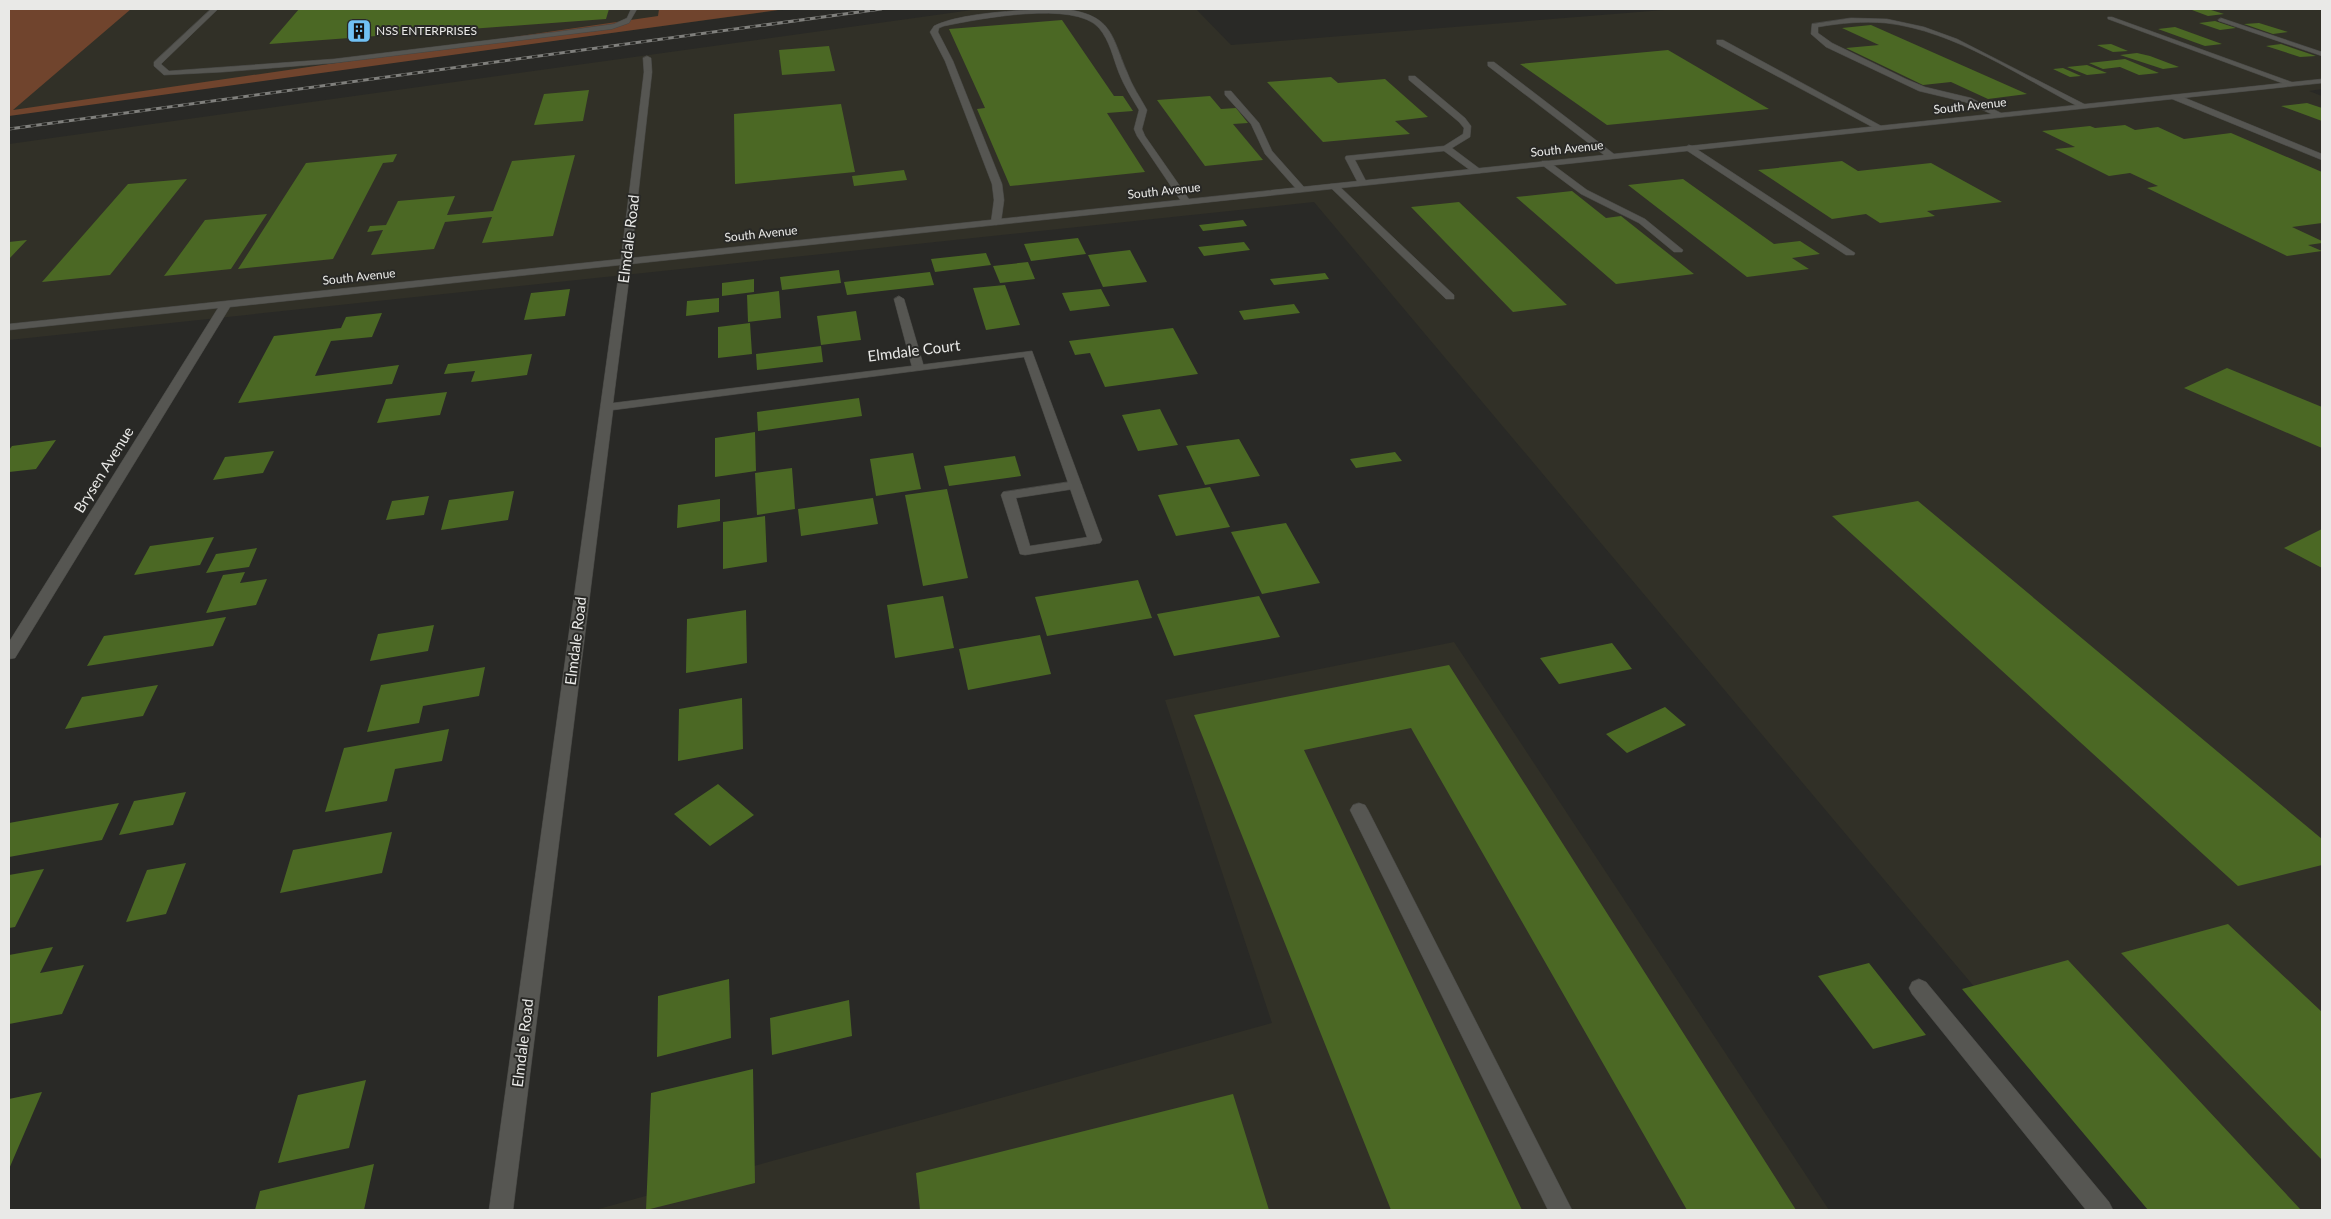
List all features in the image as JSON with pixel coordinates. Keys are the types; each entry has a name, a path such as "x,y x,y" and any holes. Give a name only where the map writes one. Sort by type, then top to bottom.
{"street":[{"path":"215,9 157,64 167,73 225,70 419,53 612,27 621,25 631,18 634,9"},
{"path":"996,222 999,200 998,184 949,61 934,32 936,27 942,24 1052,11 1081,13 1092,17 1114,44 1126,80 1143,110 1138,128 1141,136 1186,202"},
{"path":"2001,115 1968,100 1922,89 1851,57 1829,45 1815,34 1814,25 1835,20 1862,18 1887,20 1916,26 1954,40 2084,106"},
{"path":"2110,18 2293,84"},
{"path":"2221,20 2322,54"},
{"path":"1720,42 1881,128"},
{"name":"Elmdale Road","path":"501,1210 626,261 648,72 647,58"},
{"path":"1491,64 1611,156"},
{"path":"1362,183 1349,158 1446,148 1467,135 1468,128 1462,120 1412,78"},
{"name":"South Avenue","path":"9,327 2322,81"},
{"path":"1228,93 1255,123 1268,152 1301,189"},
{"path":"2175,97 2322,157"},
{"path":"1446,148 1477,171"},
{"path":"1689,148 1850,254"},
{"path":"1545,164 1591,196 1642,221 1678,250"},
{"path":"1334,186 1450,297"},
{"path":"899,299 918,367"},
{"name":"Brysen Avenue","path":"9,654 226,304"},
{"name":"Elmdale Court","path":"607,407 1028,353 1095,540 1025,551 1008,494 1075,485"},
{"path":"1359,810 1560,1210"},
{"path":"1919,988 2101,1210"}],"shaded area":[{"path":"9,9 790,9 9,114"},
{"path":"9,9 131,9 13,110 658,16 659,9 785,9 9,116"},
{"path":"979,9 1196,9 1231,45 1676,9 2322,9 2322,89 2309,91 2322,96 2322,1210 2162,1210 1314,202 9,340 9,144"},
{"path":"1454,642 1829,1210 595,1210 1272,1023 1165,700"}],"building":[{"name":"NSS ENTERPRISES","path":"299,9 609,9 606,19 269,44"},
{"path":"2208,9 2224,14 2208,16 2192,10"},
{"path":"1062,20 1114,96 1123,96 1133,111 1107,113 1145,172 1010,186 977,109 985,108 949,29"},
{"path":"2215,21 2236,28 2220,30 2199,23"},
{"path":"2259,23 2288,32 2273,34 2244,24"},
{"path":"1871,25 2027,94 1988,99 1951,82 1923,85 1846,48 1879,45 1842,28"},
{"path":"2175,27 2222,44 2205,46 2158,29"},
{"path":"2111,44 2128,51 2113,52 2097,45"},
{"path":"2281,44 2316,56 2300,57 2266,46"},
{"path":"829,46 835,71 782,75 779,50"},
{"path":"1668,50 1769,109 1607,125 1520,64"},
{"path":"2137,53 2179,67 2163,69 2120,55"},
{"path":"2125,59 2159,73 2139,75 2120,67 2103,69 2089,63"},
{"path":"2087,65 2107,73 2087,75 2067,67"},
{"path":"2063,68 2081,76 2070,77 2053,69"},
{"path":"1331,77 1338,83 1385,79 1428,117 1395,121 1410,134 1323,142 1267,82"},
{"path":"589,90 583,121 534,125 544,94"},
{"path":"1210,96 1221,109 1236,108 1248,123 1233,124 1263,160 1205,166 1157,100"},
{"path":"2307,103 2322,108 2322,121 2281,106"},
{"path":"841,104 855,172 735,184 734,114"},
{"path":"2125,125 2135,130 2158,127 2184,139 2231,133 2322,172 2322,223 2292,227 2322,241 2322,243 2308,245 2322,251 2287,256 2147,188 2158,186 2130,173 2109,176 2055,149 2075,147 2042,131 2090,126 2095,128"},
{"path":"397,154 393,162 383,163 333,259 238,269 306,163"},
{"path":"575,155 553,236 482,243 492,217 445,222 434,249 371,255 383,230 367,232 370,226 386,225 398,201 455,196 447,215 493,211 512,161"},
{"path":"1842,161 1858,171 1931,163 2002,202 1927,211 1935,216 1880,223 1866,214 1832,219 1758,170"},
{"path":"904,170 907,180 854,186 852,176"},
{"path":"187,179 110,275 42,282 128,184"},
{"path":"1683,179 1774,244 1800,241 1820,254 1792,258 1809,269 1747,277 1628,185"},
{"path":"1572,191 1606,218 1621,216 1694,274 1616,284 1516,197"},
{"path":"1459,202 1567,305 1513,312 1411,207"},
{"path":"267,214 231,269 164,276 205,220"},
{"path":"1243,220 1247,226 1203,231 1199,225"},
{"path":"1078,238 1086,254 1031,261 1024,244"},
{"path":"27,240 9,259 9,242"},
{"path":"1244,242 1250,250 1204,256 1198,247"},
{"path":"1130,250 1147,282 1103,287 1088,255"},
{"path":"986,253 991,265 935,272 931,259"},
{"path":"1028,262 1035,279 1000,283 993,266"},
{"path":"839,270 841,283 782,290 780,277"},
{"path":"930,272 934,285 847,295 844,282"},
{"path":"1325,273 1329,279 1274,285 1270,279"},
{"path":"754,279 754,292 722,296 722,283"},
{"path":"1005,285 1020,325 986,330 973,288"},
{"path":"570,289 565,316 524,320 531,293"},
{"path":"1101,289 1110,306 1070,311 1062,293"},
{"path":"779,291 781,318 748,322 747,295"},
{"path":"719,298 719,312 686,316 687,301"},
{"path":"1294,304 1300,313 1244,320 1239,311"},
{"path":"856,311 861,340 821,345 817,316"},
{"path":"382,313 372,337 331,341 315,376 399,365 392,384 238,403 274,336 341,328 346,317"},
{"path":"750,323 752,354 718,358 718,327"},
{"path":"1173,328 1198,374 1105,387 1090,353 1075,355 1069,341"},
{"path":"821,346 823,362 757,370 756,354"},
{"path":"532,354 527,375 471,382 475,371 444,374 448,364"},
{"path":"2227,368 2322,407 2322,448 2184,388"},
{"path":"447,392 440,415 377,423 386,399"},
{"path":"859,398 862,416 758,431 757,412"},
{"path":"1160,409 1178,445 1138,451 1122,415"},
{"path":"755,432 756,471 715,477 715,438"},
{"path":"1239,439 1260,476 1205,485 1186,446"},
{"path":"56,440 36,469 9,472 9,450 12,446"},
{"path":"274,451 263,473 213,480 225,457"},
{"path":"1395,452 1402,461 1356,468 1350,459"},
{"path":"913,453 921,489 876,496 870,459"},
{"path":"1015,456 1021,476 949,486 944,466"},
{"path":"792,468 795,509 757,515 755,473"},
{"path":"1210,487 1230,527 1176,536 1158,495"},
{"path":"947,489 968,578 923,586 905,495"},
{"path":"514,491 508,520 441,530 449,500"},
{"path":"429,496 424,515 386,520 392,501"},
{"path":"873,498 878,524 801,536 798,509"},
{"path":"720,499 720,521 677,528 678,505"},
{"path":"1918,501 2322,839 2322,865 2238,886 1832,516"},
{"path":"765,516 767,562 723,569 723,522"},
{"path":"1286,523 1320,583 1262,594 1231,532"},
{"path":"2322,529 2322,568 2284,548"},
{"path":"214,537 200,565 134,575 150,546"},
{"path":"257,548 249,567 206,573 216,554"},
{"path":"245,572 240,583 267,579 256,605 206,613 223,575"},
{"path":"1138,580 1152,618 1047,636 1035,597"},
{"path":"943,596 954,648 895,658 887,605"},
{"path":"1259,596 1280,637 1174,656 1157,614"},
{"path":"746,610 747,663 686,673 687,619"},
{"path":"226,617 213,646 87,666 104,636"},
{"path":"434,625 428,651 370,661 378,634"},
{"path":"1040,635 1051,674 968,690 959,649"},
{"path":"1612,643 1632,669 1559,684 1540,658"},
{"path":"1449,665 1796,1210 1687,1210 1411,728 1304,750 1522,1210 1391,1210 1194,715"},
{"path":"485,667 479,696 423,706 419,723 367,732 381,685"},
{"path":"158,685 143,716 65,729 82,697"},
{"path":"742,698 743,749 678,761 679,709"},
{"path":"1665,707 1686,725 1627,753 1606,734"},
{"path":"449,729 442,761 395,769 387,801 325,812 344,748"},
{"path":"718,784 754,815 710,846 674,814"},
{"path":"186,792 173,825 119,835 134,801"},
{"path":"119,803 102,840 9,857 9,823"},
{"path":"392,832 382,873 280,893 293,850"},
{"path":"186,863 166,914 126,922 147,870"},
{"path":"44,869 15,927 9,928 9,875"},
{"path":"2228,924 2322,1012 2322,1160 2121,953"},
{"path":"53,947 40,973 84,965 62,1014 9,1024 9,955"},
{"path":"2068,960 2301,1210 2148,1210 1962,989"},
{"path":"1869,963 1926,1035 1873,1049 1818,976"},
{"path":"729,979 731,1038 657,1057 658,996"},
{"path":"849,1000 852,1036 772,1055 770,1018"},
{"path":"753,1069 755,1183 646,1210 651,1093"},
{"path":"366,1080 349,1148 278,1163 298,1095"},
{"path":"42,1092 9,1169 9,1099"},
{"path":"1233,1094 1269,1210 920,1210 916,1173"},
{"path":"374,1164 364,1210 255,1210 260,1191"}],"railway":[{"path":"9,129 881,9"}],"place":[{"name":"NSS ENTERPRISES","path":"359,31"}]}
